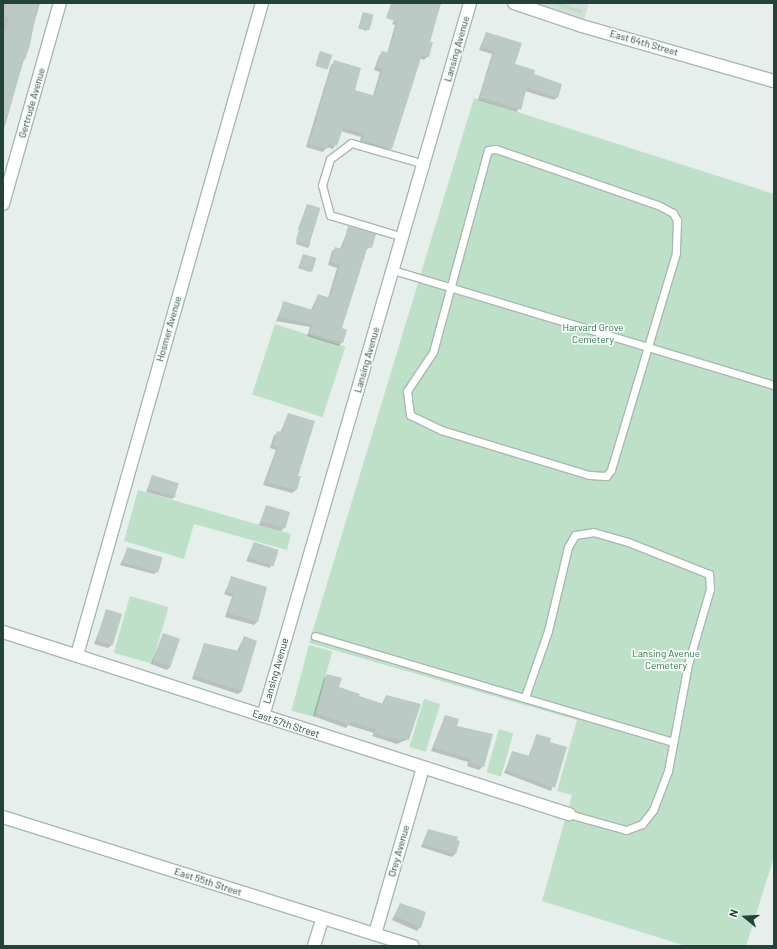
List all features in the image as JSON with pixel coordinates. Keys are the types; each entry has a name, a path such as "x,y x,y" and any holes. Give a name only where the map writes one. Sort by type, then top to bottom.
{"street":[{"name":"Gertrude Avenue","path":"3,204 60,3"},
{"name":"Hosmer Avenue","path":"77,655 262,3"},
{"name":"Lansing Avenue","path":"263,716 470,3"},
{"name":"East 64th Street","path":"514,3 582,26 774,81"},
{"name":"East 57th Street","path":"3,632 568,814"},
{"name":"Orey Avenue","path":"375,934 423,768"},
{"name":"East 55th Street","path":"3,817 322,919 413,946"},
{"path":"314,946 322,919"}],"lane":[{"path":"403,237 330,215 322,185 330,159 351,143 424,164"},
{"path":"496,148 658,204 673,213 679,228 676,253 649,348 611,470 606,476 594,476 441,430 410,414 407,391 433,352 451,287 488,150 496,148"},
{"path":"393,270 774,385"},
{"path":"525,697 548,631 571,540 575,535 585,531 628,542 705,570 710,578 710,589 688,664 663,787 653,810 642,824 631,829 619,829 568,814"},
{"path":"315,636 673,742"}],"shaded area":[{"path":"514,3 589,3 582,26"}],"green space":[{"path":"548,3 559,3 583,10 582,14"},
{"path":"474,98 774,194 774,857 746,946 686,946 542,901 572,795 557,791 577,720 309,643"},
{"path":"275,324 345,347 323,417 252,394"},
{"path":"138,490 291,534 287,550 194,524 184,559 124,541"},
{"path":"130,596 168,607 152,664 114,653"},
{"path":"309,645 332,651 315,717 291,711"},
{"path":"424,699 440,704 426,752 409,747"},
{"path":"499,729 513,733 501,776 487,772"}],"building":[{"path":"7,3 38,3 30,45 25,60 23,59 6,123 3,123 3,35 9,18 3,16"},
{"path":"391,3 441,3 430,42 433,42 429,57 422,55 392,149 362,140 363,134 343,128 337,146 329,144 327,149 309,144 334,60 361,68 355,90 375,96 383,68 377,67 382,51 389,53 398,22 386,18"},
{"path":"363,12 374,15 369,30 359,27"},
{"path":"486,32 522,43 515,64 535,70 534,74 562,84 558,98 527,87 521,110 480,97 494,51 482,47"},
{"path":"320,51 332,55 328,69 315,65"},
{"path":"307,204 320,208 309,245 296,241"},
{"path":"348,226 376,234 372,248 368,246 342,328 347,330 343,343 310,333 312,324 279,317 283,301 313,310 318,294 330,298 340,264 331,262 335,247 342,249"},
{"path":"303,254 316,258 312,271 299,267"},
{"path":"288,413 315,421 298,476 301,476 297,490 266,482 278,447 273,445 277,431 282,432"},
{"path":"152,475 179,483 175,497 148,488"},
{"path":"266,505 290,512 285,528 261,521"},
{"path":"254,542 279,550 273,566 249,558"},
{"path":"127,547 163,557 158,573 123,562"},
{"path":"231,576 267,587 258,622 228,613 234,594 226,591"},
{"path":"106,609 122,614 113,646 96,641"},
{"path":"163,633 180,639 171,666 154,660"},
{"path":"244,636 257,641 242,691 195,676 204,643 239,651"},
{"path":"327,674 342,678 339,687 360,694 359,696 384,704 386,695 421,704 409,740 402,738 401,741 375,733 376,729 351,722 350,725 316,713"},
{"path":"445,715 459,719 457,726 493,734 484,767 470,763 471,759 433,748"},
{"path":"536,734 551,738 550,742 567,747 555,788 506,770 512,751 530,756"},
{"path":"428,829 458,837 457,840 460,841 456,854 423,844"},
{"path":"400,903 426,912 421,928 395,916"}],"park label":[{"name":"Harvard Grove Cemetery","path":"593,332"},
{"name":"Lansing Avenue Cemetery","path":"666,658"}]}
